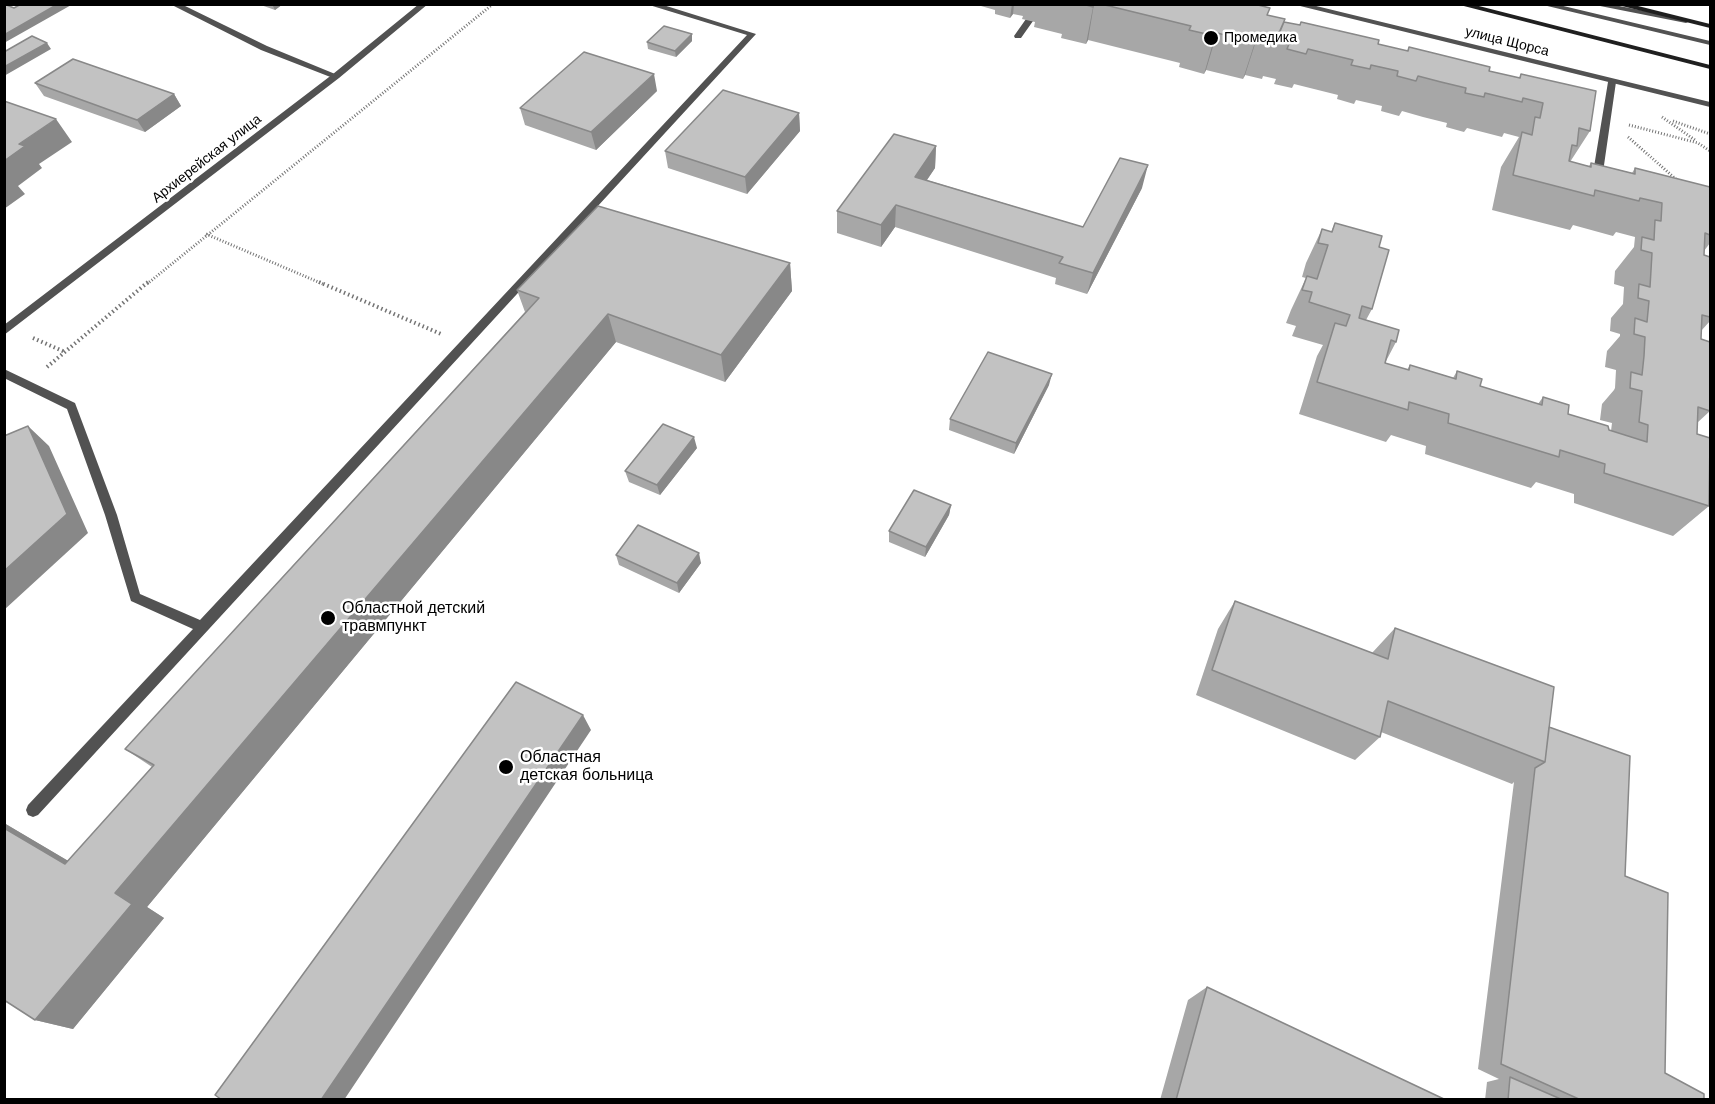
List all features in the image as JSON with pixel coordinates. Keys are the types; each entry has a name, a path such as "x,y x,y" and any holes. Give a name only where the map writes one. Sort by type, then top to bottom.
{"main road":[{"name":"улица Щорса","path":"1460,4 1710,67"},
{"path":"1618,4 1706,25"}],"street":[{"path":"174,4 264,48 336,76"},
{"name":"Архиерейская улица","path":"4,331 336,76 424,4"},
{"path":"33,810 752,34 650,4"},
{"name":"улица Щорса","path":"1296,4 1710,105"},
{"path":"1543,4 1710,43"},
{"path":"1594,4 1706,25"},
{"path":"1018,36 1029,21"},
{"path":"1595,189 1612,82"},
{"path":"4,373 71,406 111,515 135,597 202,627"}],"path":[{"path":"27,384 206,234 493,4"},
{"path":"1663,118 1710,134"},
{"path":"1607,119 1710,146"},
{"path":"1607,119 1684,187"},
{"path":"1698,143 1710,151"},
{"path":"206,234 464,343"}],"building":[{"path":"4,4 14,8 21,4 58,4 4,35"},
{"path":"1101,4 1258,4 1270,8 1267,15 1285,19 1275,42 1257,38 1255,42 1217,33 1215,36 1189,30 1191,26"},
{"path":"1284,22 1300,25 1301,22 1379,40 1378,44 1408,51 1409,47 1490,67 1489,71 1520,78 1521,74 1596,91 1590,131 1579,128 1577,146 1572,145 1569,161 1591,167 1591,163 1635,174 1635,168 1710,187 1710,235 1705,233 1704,255 1710,257 1710,317 1702,315 1701,339 1710,342 1710,411 1698,407 1697,434 1710,438 1709,506 1604,473 1605,464 1560,450 1559,457 1448,423 1449,414 1409,402 1408,410 1317,382 1335,323 1346,326 1350,315 1309,302 1312,292 1302,290 1307,276 1317,279 1328,245 1318,243 1322,229 1332,232 1335,223 1382,236 1379,247 1389,250 1372,309 1362,306 1359,318 1399,330 1396,342 1391,340 1385,363 1409,370 1410,365 1456,379 1457,371 1482,379 1480,386 1542,405 1543,397 1569,405 1568,414 1608,426 1609,430 1647,442 1648,425 1639,422 1642,391 1630,388 1631,372 1642,375 1645,337 1634,334 1635,318 1647,322 1649,301 1638,298 1639,284 1650,287 1652,253 1641,250 1642,237 1654,240 1655,220 1661,221 1662,203 1640,198 1639,201 1595,190 1594,196 1513,175 1522,132 1532,135 1535,117 1540,118 1543,103 1523,98 1522,102 1485,93 1484,97 1465,93 1466,88 1418,76 1416,81 1397,76 1398,71 1371,65 1370,69 1351,65 1353,60 1308,49 1306,54 1287,49 1289,44 1276,41"},
{"path":"664,26 692,34 675,51 647,42"},
{"path":"32,36 47,43 4,67 4,52"},
{"path":"584,52 654,74 591,132 520,108"},
{"path":"73,59 174,94 137,120 35,83"},
{"path":"723,90 799,113 745,177 665,151"},
{"path":"4,101 56,119 19,144 25,146 4,161"},
{"path":"894,134 936,146 915,177 1083,227 1120,158 1148,165 1093,273 1059,263 1063,257 896,205 881,225 837,211"},
{"path":"598,206 790,263 721,355 608,314 115,893 132,904 35,1020 4,1000 4,828 65,864 154,765 125,749 539,298 517,290"},
{"path":"988,352 1052,374 1016,443 950,419"},
{"path":"663,424 694,437 657,485 625,471"},
{"path":"28,426 67,514 4,571 4,436"},
{"path":"914,490 951,505 926,547 889,531"},
{"path":"638,525 699,553 677,583 616,555"},
{"path":"1235,601 1388,659 1395,628 1554,687 1545,762 1388,701 1380,737 1212,670"},
{"path":"516,682 583,715 321,1100 222,1100 215,1095"},
{"path":"1549,727 1630,756 1625,876 1668,893 1665,1073 1704,1094 1704,1100 1581,1100 1501,1064 1535,768 1545,762"},
{"path":"1207,987 1446,1100 1176,1100"},
{"path":"1510,1077 1563,1100 1508,1100"}],"place":[{"name":"Промедика","path":"1211,38"},
{"name":"Областной детский травмпункт","path":"328,618"},
{"name":"Областная детская больница","path":"506,767"}]}
